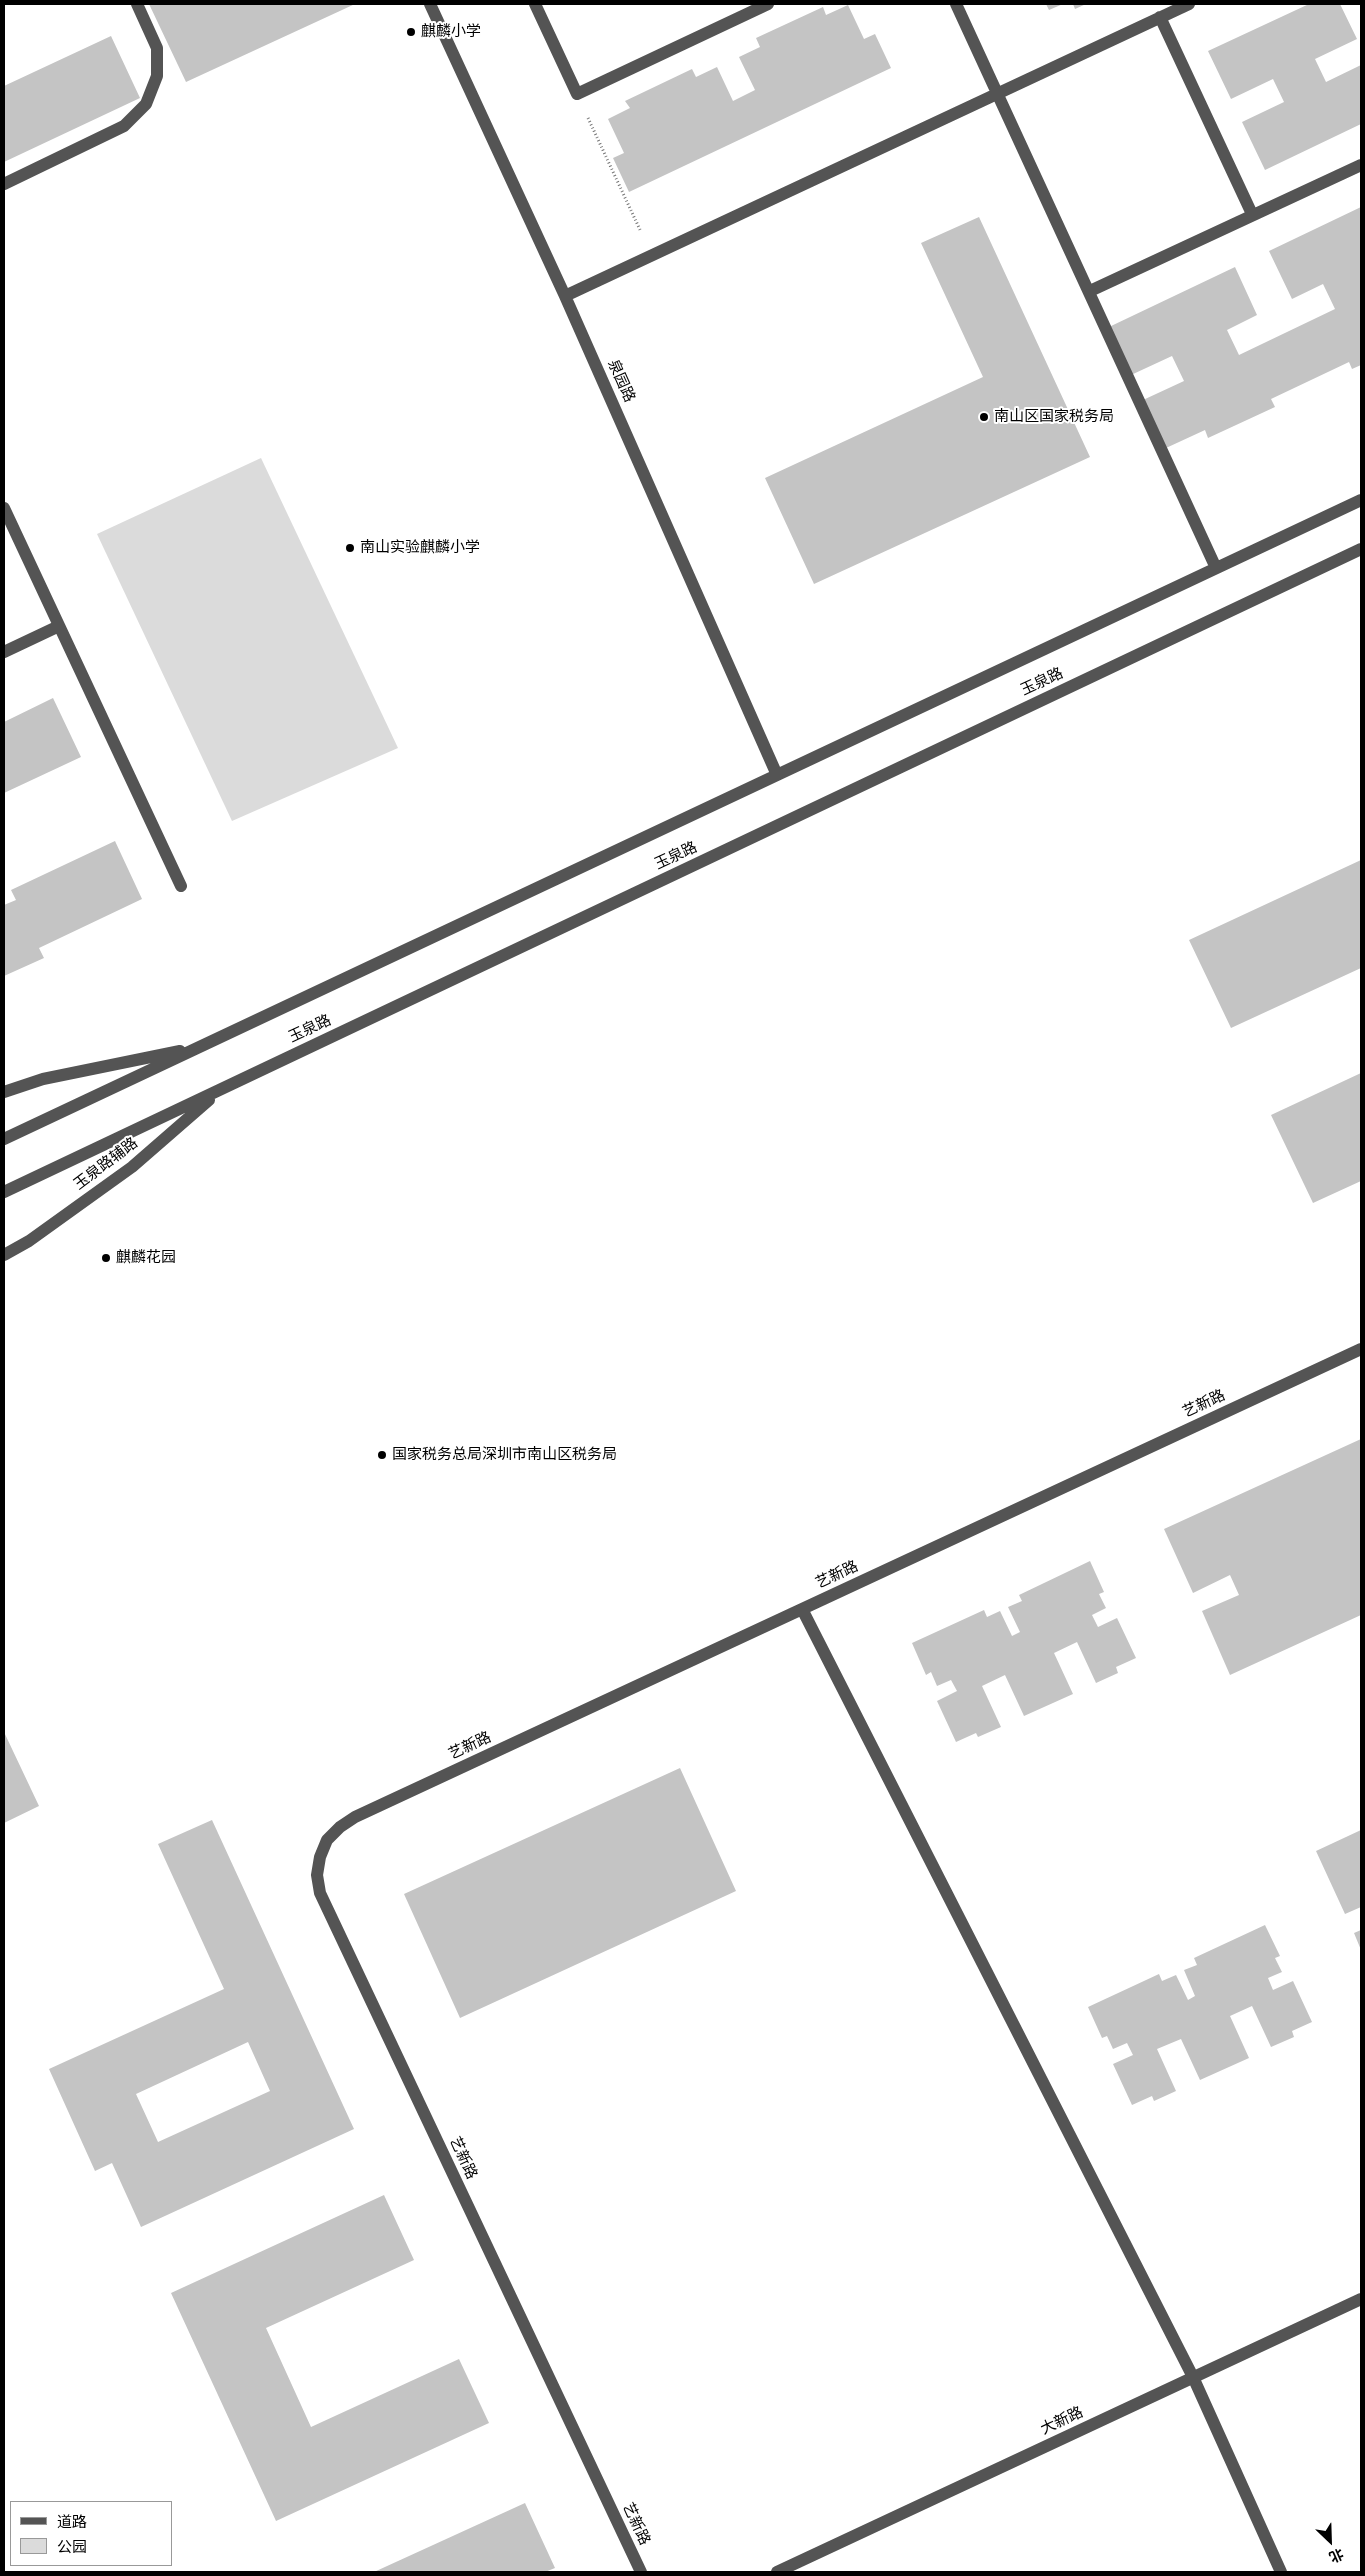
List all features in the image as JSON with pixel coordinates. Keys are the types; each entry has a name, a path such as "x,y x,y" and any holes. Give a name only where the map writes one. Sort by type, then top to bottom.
{"street":[{"path":"4,184 124,126 146,104 157,76 157,48 137,4"},
{"name":"泉园路","path":"430,4 566,296 777,775"},
{"path":"535,4 577,94 768,4"},
{"path":"956,4 1090,291 1216,568"},
{"path":"566,296 1189,4"},
{"path":"1160,17 1252,214"},
{"path":"1090,291 1252,214 1361,165"},
{"name":"玉泉路","path":"4,1139 1361,500"},
{"path":"4,508 181,886"},
{"name":"玉泉路","path":"4,1192 1361,549"},
{"path":"4,652 59,626"},
{"path":"4,1092 43,1079 200,1047"},
{"name":"玉泉路辅路","path":"4,1255 29,1240 132,1166 220,1090"},
{"name":"艺新路","path":"641,2572 320,1893 318,1875 320,1857 328,1840 340,1827 355,1817 1361,1348"},
{"path":"802,1609 1193,2378 1281,2572"},
{"name":"大新路","path":"777,2572 1361,2299"}],"path":[{"path":"577,94 652,255"}],"green space":[{"path":"261,458 398,748 232,821 97,534"}],"building":[{"path":"149,4 355,4 186,82"},
{"path":"1046,4 1063,4 1049,10"},
{"path":"1073,4 1086,4 1075,9"},
{"path":"1309,4 1340,4 1357,39 1315,59 1326,82 1361,65 1361,124 1265,170 1242,122 1284,102 1273,79 1231,99 1208,51"},
{"path":"848,5 864,39 875,34 891,68 629,192 613,158 624,153 608,119 630,108 625,101 692,69 696,77 717,67 733,101 755,90 739,57 760,47 756,38 823,7 826,15"},
{"path":"111,36 140,98 4,162 4,86"},
{"path":"1361,207 1361,365 1352,369 1349,362 1271,399 1275,407 1208,438 1205,430 1166,448 1143,400 1184,381 1172,356 1131,375 1109,327 1235,267 1257,315 1227,330 1239,355 1335,309 1323,284 1292,299 1269,251"},
{"name":"南山区国家税务局","path":"979,217 1090,457 814,584 765,478 983,377 921,243"},
{"path":"53,698 81,757 4,793 4,722"},
{"path":"115,841 142,899 39,948 44,958 4,976 4,905 16,900 11,890"},
{"path":"1361,860 1361,968 1231,1028 1189,940"},
{"path":"1361,1073 1361,1181 1313,1203 1271,1115"},
{"path":"1361,1439 1361,1615 1230,1675 1202,1611 1239,1595 1230,1575 1193,1593 1164,1529"},
{"path":"1090,1561 1104,1592 1099,1594 1106,1608 1092,1615 1098,1627 1117,1618 1136,1658 1116,1667 1118,1673 1096,1683 1077,1642 1054,1653 1073,1694 1024,1716 1005,1675 982,1686 1001,1727 978,1737 976,1733 956,1742 937,1701 957,1691 951,1680 937,1686 931,1672 926,1675 912,1643 984,1610 987,1617 1000,1611 1012,1636 1020,1632 1008,1607 1022,1601 1019,1595"},
{"path":"4,1732 39,1806 4,1823"},
{"path":"680,1768 736,1891 460,2018 404,1894"},
{"path":"212,1820 354,2129 141,2227 112,2163 95,2171 49,2069 224,1989 158,1844","holes":["248,2042 270,2091 158,2142 136,2094"]},
{"path":"1361,1830 1361,1907 1345,1914 1316,1851"},
{"path":"1265,1925 1280,1956 1275,1958 1282,1972 1268,1978 1273,1990 1293,1981 1312,2022 1292,2031 1294,2037 1271,2047 1252,2006 1230,2016 1249,2058 1200,2080 1181,2039 1157,2049 1176,2091 1154,2101 1152,2096 1132,2105 1113,2064 1133,2055 1127,2043 1113,2049 1107,2036 1102,2038 1088,2007 1159,1974 1162,1981 1176,1975 1188,2000 1195,1996 1184,1970 1197,1965 1194,1958"},
{"path":"1361,1930 1361,1950 1354,1933"},
{"path":"384,2195 414,2260 266,2328 311,2427 459,2359 489,2423 276,2521 171,2293"},
{"path":"525,2503 555,2568 545,2572 374,2572"}],"place":[{"name":"麒麟小学","path":"411,32"},
{"name":"南山区国家税务局","path":"984,417"},
{"name":"南山实验麒麟小学","path":"350,548"},
{"name":"麒麟花园","path":"106,1258"},
{"name":"国家税务总局深圳市南山区税务局","path":"382,1455"}]}
